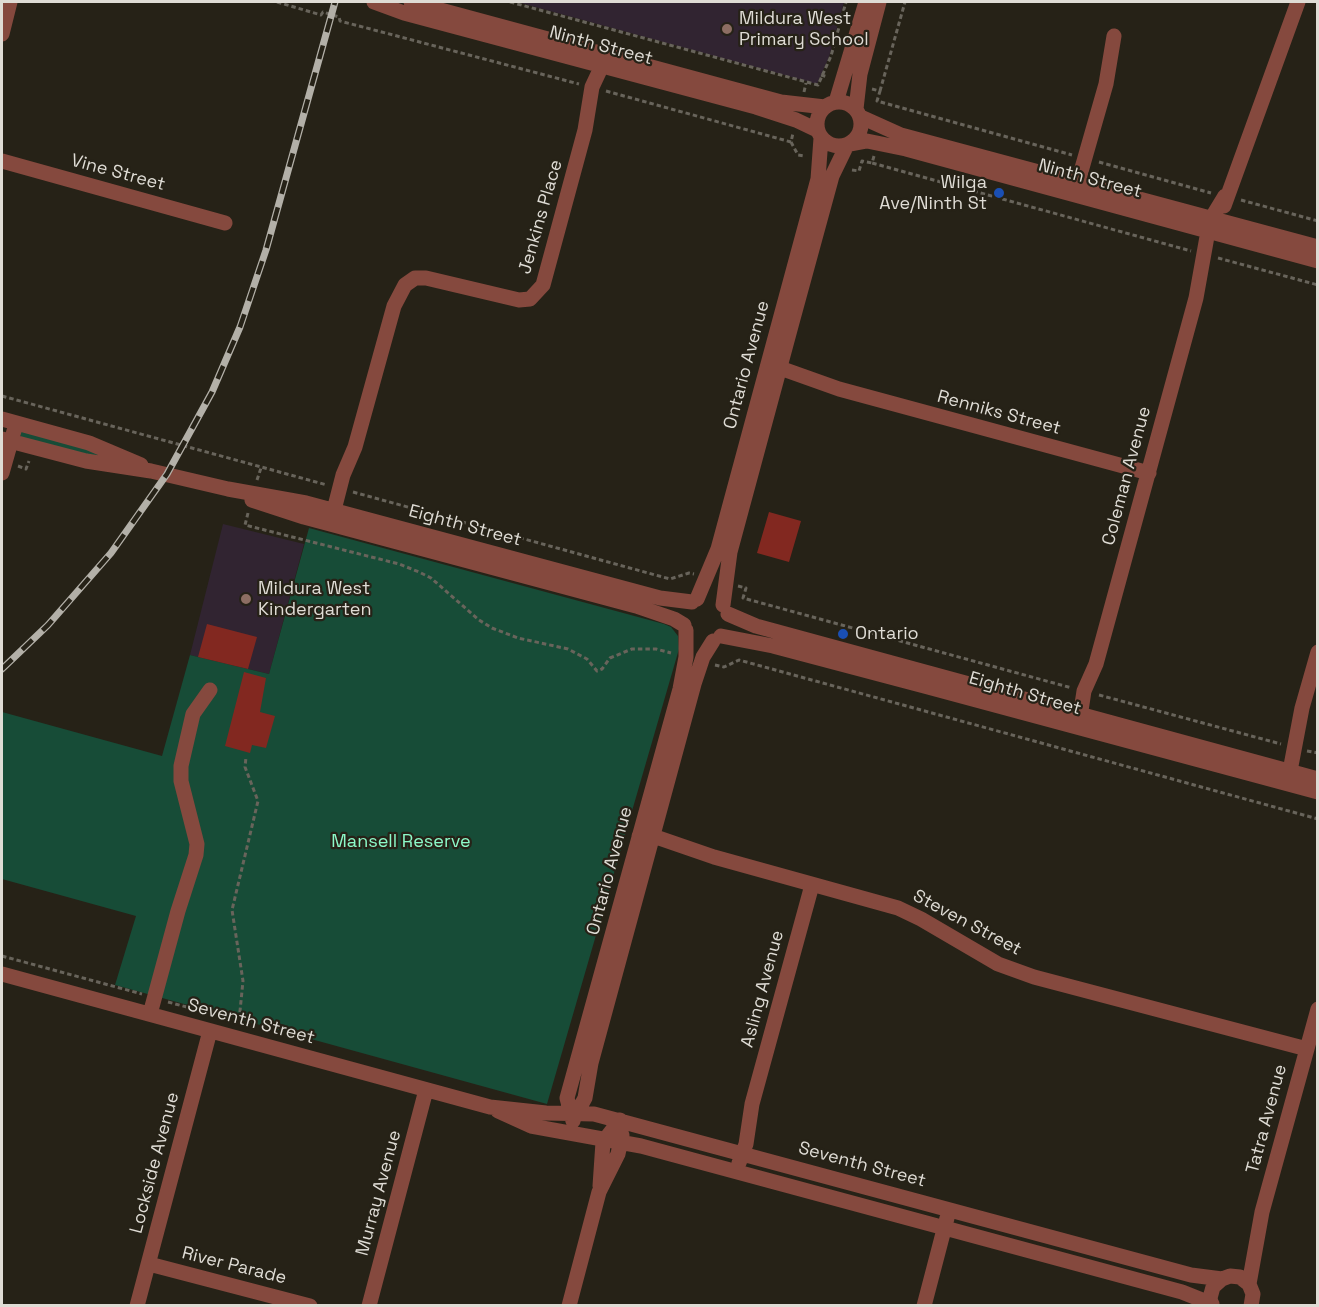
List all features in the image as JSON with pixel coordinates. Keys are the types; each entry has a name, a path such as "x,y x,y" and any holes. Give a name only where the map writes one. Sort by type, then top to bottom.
{"street":[{"path":"2,34 10,2"},
{"name":"Ninth Street","path":"374,2 404,13 604,63 782,102 831,105"},
{"name":"Ninth Street","path":"411,2 604,63 756,107 796,120 819,134"},
{"path":"866,2 831,105 818,117 819,134 833,146 849,144 860,132 860,74 879,2"},
{"name":"Coleman Avenue","path":"1082,719 1215,226 1232,198 1298,2"},
{"path":"1078,182 1106,84 1114,36"},
{"name":"Jenkins Place","path":"339,512 394,306 405,285 415,278 426,278 519,300 530,298 543,285 604,63"},
{"path":"831,105 844,102 859,113"},
{"name":"Ninth Street","path":"859,113 878,135 1215,226 1317,247"},
{"name":"Ontario Avenue","path":"694,601 708,577 818,179 819,134"},
{"name":"Ninth Street","path":"849,144 878,135 1078,182 1317,261"},
{"name":"Ontario Avenue","path":"725,610 724,582 778,373 832,176 849,144"},
{"name":"Vine Street","path":"2,161 225,223"},
{"name":"Renniks Street","path":"778,373 1149,473"},
{"path":"2,473 9,421"},
{"name":"Eighth Street","path":"9,421 105,448 152,471"},
{"name":"Eighth Street","path":"6,440 86,461 152,471 339,512 643,593 694,601"},
{"name":"Eighth Street","path":"228,489 304,517 636,606 674,619 685,628"},
{"path":"711,598 725,610 727,626 717,639 695,639 685,628 684,613 694,601 711,598"},
{"name":"Eighth Street","path":"725,610 756,626 1082,719 1283,773 1317,779"},
{"name":"Ontario Avenue","path":"574,1115 567,1098 648,839 693,660 685,628"},
{"name":"Ontario Avenue","path":"693,660 717,639"},
{"name":"Eighth Street","path":"717,639 773,646 1082,719"},
{"path":"1283,773 1317,652"},
{"path":"150,1014 178,910 196,855 197,844 181,781 181,766 193,714 210,690"},
{"name":"Eighth Street","path":"1283,773 1317,792"},
{"name":"Steven Street","path":"648,839 898,908 1013,970 1306,1049"},
{"name":"Asling Avenue","path":"734,1171 812,885"},
{"name":"Seventh Street","path":"2,974 490,1107 620,1120 1191,1275 1228,1277"},
{"name":"Tatra Avenue","path":"1251,1305 1253,1294 1249,1284 1256,1239 1317,1009"},
{"name":"Lockside Avenue","path":"137,1305 210,1031"},
{"name":"Murray Avenue","path":"369,1305 426,1090"},
{"name":"Seventh Street","path":"490,1107 513,1120 557,1132 621,1142 734,1171 1182,1292 1212,1305"},
{"path":"557,1132 574,1115 583,1136"},
{"path":"569,1305 599,1192 605,1139 620,1120"},
{"path":"599,1192 621,1142 620,1120"},
{"path":"924,1305 949,1209"},
{"name":"Tatra Avenue","path":"1212,1305 1213,1287 1228,1277 1256,1239"},
{"name":"River Parade","path":"149,1264 310,1305"},
{"path":"1228,1277 1249,1284"}],"path":[{"path":"277,2 321,15 323,12 339,17 340,21 618,94"},
{"path":"510,2 818,86 831,57 846,2"},
{"path":"880,91 904,2"},
{"path":"877,101 1317,220"},
{"path":"887,104 872,163 1317,285"},
{"path":"2,396 670,579 688,573 708,577"},
{"path":"313,544 399,564 418,572 431,578 479,620 492,628 518,639 568,649 587,659 597,671 602,669 610,658 632,649 656,649 724,667 739,660 1317,819"},
{"path":"724,582 746,588 743,598 1317,753"}],"shaded area":[{"name":"Mildura West Primary School","path":"517,2 844,2 829,57 817,84"},
{"name":"Mildura West Kindergarten","path":"223,524 304,544 269,674 190,655"}],"green space":[{"path":"21,431 99,452 100,457 20,439"},
{"name":"Mansell Reserve","path":"309,528 664,624 671,627 678,636 679,649 547,1104 115,985 136,916 2,879 2,712 162,756 190,655 269,674"}],"building":[{"path":"769,512 801,521 789,562 757,553"},
{"path":"207,624 257,637 248,669 198,657"},
{"path":"244,672 266,678 260,712 275,716 266,748 252,745 250,753 225,746"}],"railway":[{"path":"2,669 48,625 111,553 167,474 212,392 240,327 266,250 335,2"}],"place":[{"name":"Mildura West Primary School","path":"727,29"},
{"name":"Wilga Ave/Ninth St","path":"999,193"},
{"name":"Mildura West Kindergarten","path":"246,599"},
{"name":"Ontario","path":"843,634"}]}
